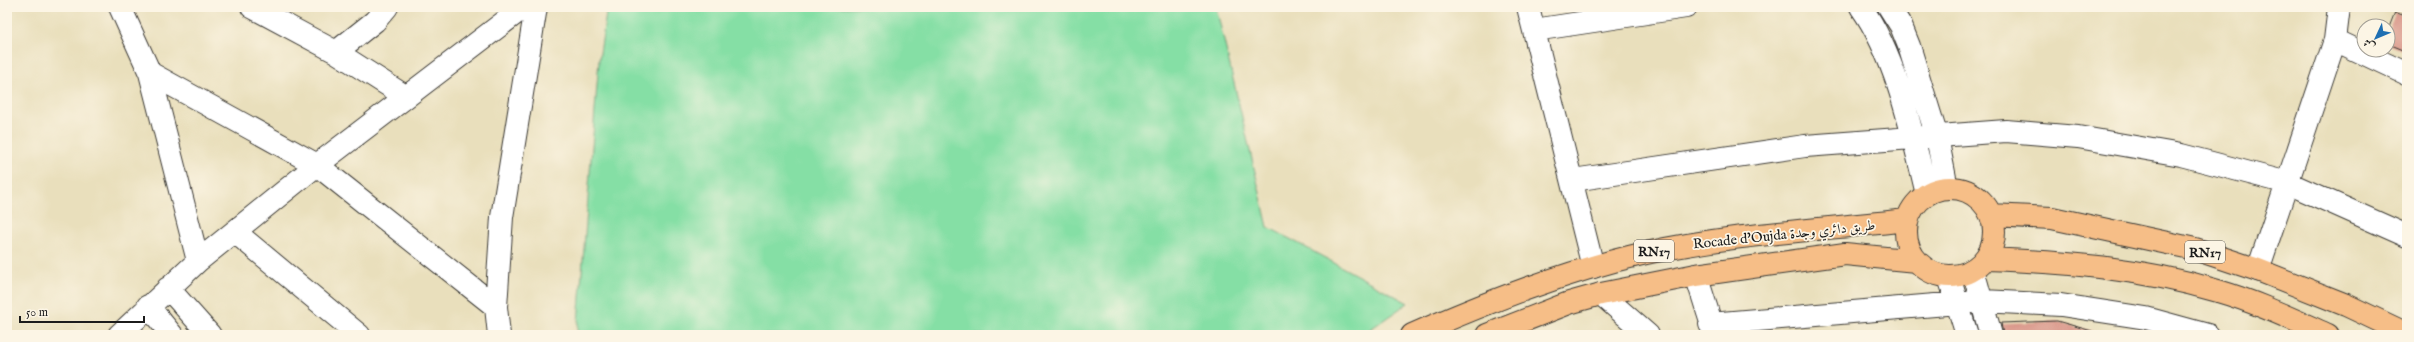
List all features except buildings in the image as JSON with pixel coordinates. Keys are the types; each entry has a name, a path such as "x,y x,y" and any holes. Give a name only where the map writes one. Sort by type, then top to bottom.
{"highway":[{"path":"1949,277 1936,275 1925,269 1916,261 1906,241 1907,220 1915,205 1937,191 1960,189 1973,194 1983,203 1991,215 1994,237 1979,264"},
{"name":"RN17","path":"1991,215 2052,218 2195,249 2258,270 2346,305 2407,334"},
{"name":"Rocade d'Oujda طريق دائري وجدة","path":"1412,335 1507,296 1593,267 1646,253 1710,241 1907,220"},
{"name":"Rocade d'Oujda طريق دائري وجدة","path":"1487,335 1569,303 1601,294 1696,275 1845,254 1916,261"},
{"name":"RN17","path":"1949,277 1979,264 2103,266 2156,276 2218,291 2283,315 2328,335"}],"street":[{"path":"120,7 150,73 198,261"},
{"path":"252,7 336,52 405,96"},
{"path":"336,52 375,21 387,7"},
{"path":"119,335 148,306 198,261 316,165 524,7"},
{"path":"499,335 496,307 502,217 536,7"},
{"path":"1528,7 1573,180 1593,267"},
{"path":"1861,7 1885,48 1913,138 1937,191"},
{"path":"1889,7 1901,26 1909,46 1937,137 1937,191"},
{"path":"2258,270 2335,40 2339,7"},
{"path":"1534,30 1673,8"},
{"path":"2335,40 2407,74"},
{"path":"150,73 316,165 496,307"},
{"path":"1573,180 1805,146 2006,131 2078,137 2181,155 2288,183 2407,236"},
{"path":"235,232 359,335"},
{"path":"1979,264 1982,301 1991,335"},
{"path":"1696,275 1713,329 1957,301 1982,301 2076,307 2146,318 2208,335"},
{"path":"1949,277 1967,335"},
{"path":"168,288 210,335"},
{"path":"1601,294 1648,335"},
{"path":"148,306 172,335"}],"green space":[{"path":"607,7 1216,7 1268,227 1408,303 1362,335 577,335 599,60"}]}
